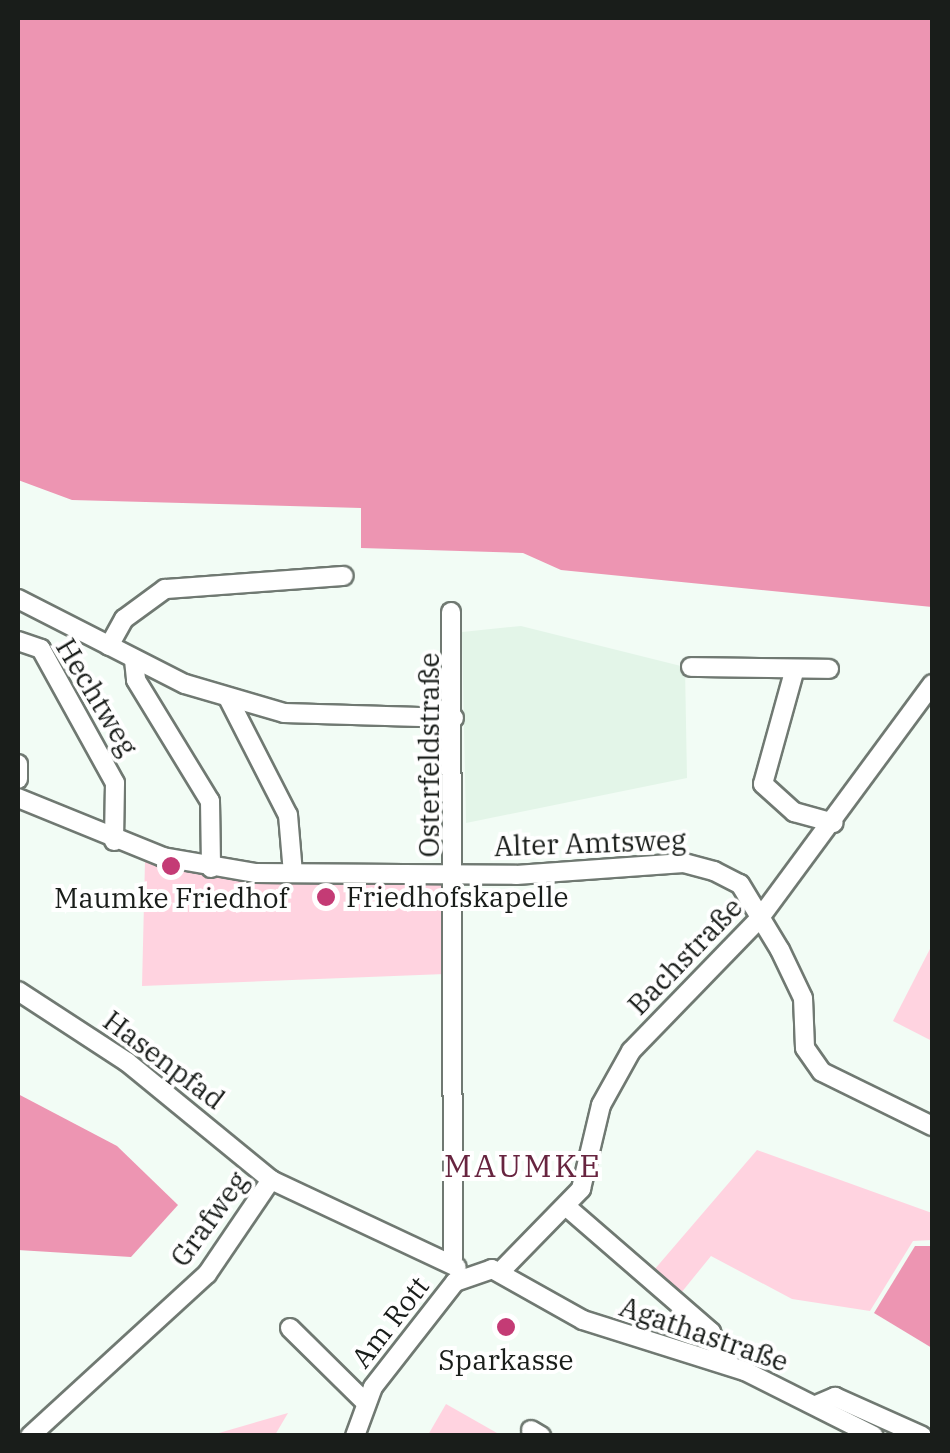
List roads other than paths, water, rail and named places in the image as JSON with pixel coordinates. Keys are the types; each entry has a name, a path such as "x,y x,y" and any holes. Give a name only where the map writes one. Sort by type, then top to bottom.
{"street":[{"path":"109,646 124,618 165,589 344,576"},
{"path":"18,599 134,660 228,698 332,718 454,718"},
{"name":"Osterfeldstraße","path":"451,612 458,874 453,1258"},
{"name":"Hechtweg","path":"24,641 116,783 114,841"},
{"path":"134,660 136,680 210,801 211,868"},
{"path":"691,667 794,672 828,669"},
{"path":"794,672 763,784 794,812 834,823"},
{"name":"Bachstraße","path":"501,1272 568,1208 619,1068 759,919 834,823 932,684"},
{"path":"228,698 288,816 293,874"},
{"path":"18,764 18,779"},
{"name":"Alter Amtsweg","path":"18,798 114,841 211,868 293,874 458,874 684,863 740,884 803,998 805,1048 822,1072 932,1126"},
{"name":"Hasenpfad","path":"18,991 127,1062 271,1180"},
{"name":"Grafweg","path":"30,1436 206,1274 271,1180 453,1258"},
{"path":"568,1208 711,1332 724,1363"},
{"path":"453,1258 462,1276 501,1272"},
{"name":"Agathastraße","path":"501,1272 583,1320 724,1363 874,1436"},
{"name":"Am Rott","path":"355,1436 366,1403 462,1276"},
{"name":"Am Rott","path":"290,1328 366,1403"},
{"path":"816,1405 836,1398 922,1436"}],"place":[{"name":"Maumke Friedhof","path":"171,866"},
{"name":"Friedhofskapelle","path":"326,897"},
{"name":"Sparkasse","path":"506,1327"}],"district":[{"name":"MAUMKE","path":"523,1165"}]}
